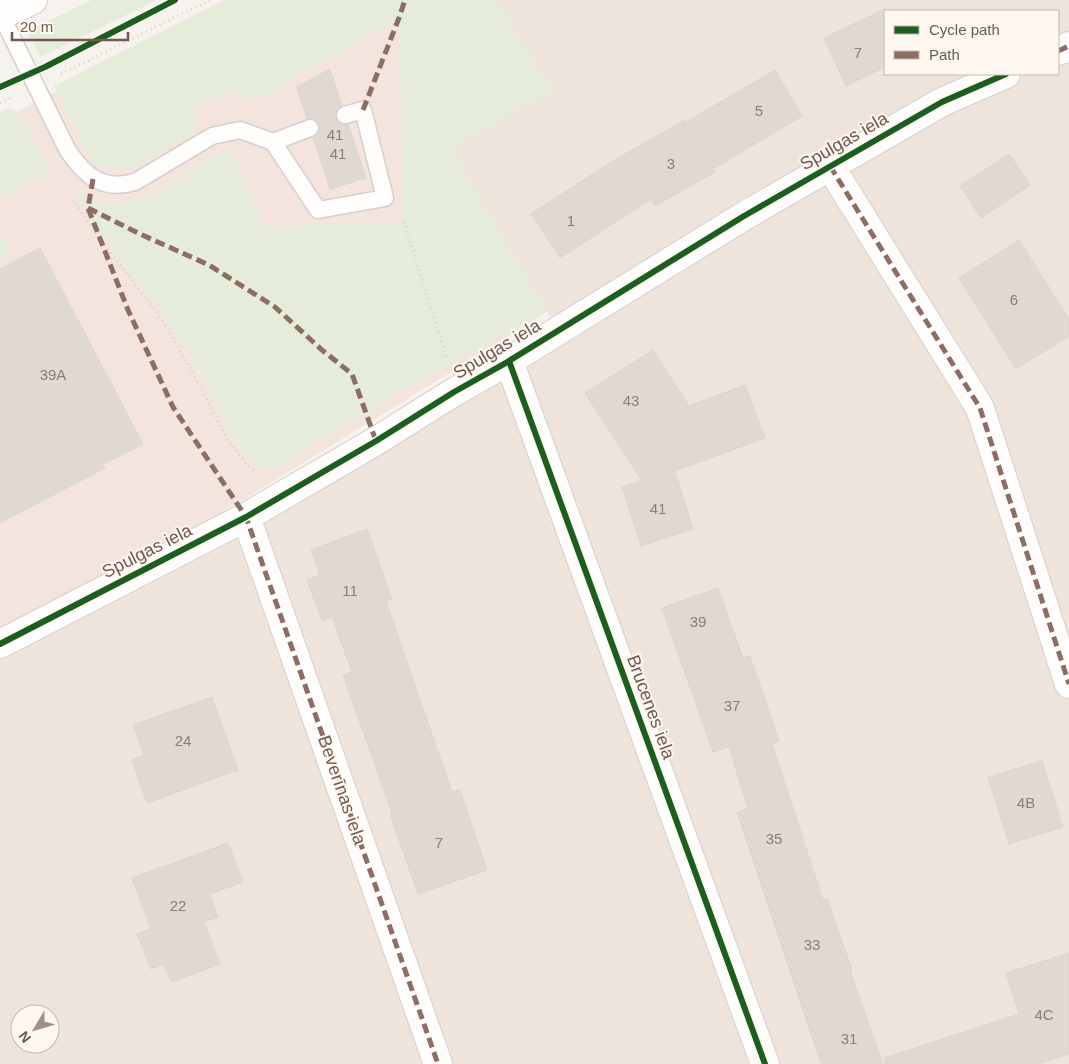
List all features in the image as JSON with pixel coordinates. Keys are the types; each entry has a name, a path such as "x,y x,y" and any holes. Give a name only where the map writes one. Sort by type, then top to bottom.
{"street":[{"path":"0,16 33,0"},
{"name":"Spulgas iela","path":"0,644 246,517 509,361 744,216 942,102 1004,75"},
{"path":"830,166 980,408 1069,684"},
{"name":"Brucenes iela","path":"509,361 765,1064"},
{"name":"Beverīnas iela","path":"246,517 438,1064"}],"lane":[{"path":"0,16 68,152 80,168 93,179 103,183 125,185 135,182 212,136 240,130 273,142 318,210 385,198 363,110 345,115"},
{"path":"273,142 310,128"}],"path":[{"path":"60,75 210,0"},
{"path":"72,199 100,239 158,313 192,371 227,439 249,467 260,474"},
{"path":"404,222 449,368 454,392"}],"shaded area":[{"path":"231,0 496,0 553,92 450,148 547,311 218,515 0,628 0,121"},
{"path":"496,0 1069,0 1069,1064 0,1064 0,650 226,534 566,344 450,147 553,92"}],"green space":[{"path":"92,0 157,0 40,57 27,31"},
{"path":"224,0 496,0 553,92 450,147 547,311 399,392 275,468 259,467 251,462 228,429 203,377 171,325 105,239 71,189 95,199 114,203 133,201 170,185 223,152 233,154 261,226 404,222 399,19 254,101 251,98 225,92 196,107 191,135 132,168 115,170 98,164 89,154 54,86"},
{"path":"10,108 18,112 49,170 43,176 0,197 0,112"},
{"path":"0,235 10,253 0,258"}],"building":[{"path":"885,9 884,67 846,86 824,38"},
{"path":"330,69 342,106 336,112 336,118 342,124 348,124 366,178 330,189 313,137 318,134 319,125 316,120 307,119 297,87"},
{"path":"775,70 802,116 713,169 715,172 655,206 651,199 560,258 531,214 611,162 685,120 686,122"},
{"path":"1009,154 1030,185 981,218 960,186"},
{"path":"1019,240 1069,319 1069,336 1016,369 959,278"},
{"path":"40,248 143,444 103,464 105,468 0,523 0,269"},
{"path":"653,350 689,406 745,385 765,438 675,471 693,529 641,546 622,487 642,481 585,393"},
{"path":"367,529 392,599 386,601 452,792 460,790 487,870 418,894 390,814 392,813 343,675 352,672 332,617 322,621 307,580 320,575 311,550"},
{"path":"718,588 743,658 750,656 779,741 772,744 823,900 827,898 852,970 850,971 883,1064 821,1064 737,812 748,809 729,747 713,752 662,608"},
{"path":"212,697 238,770 147,803 132,760 144,755 133,725"},
{"path":"1042,761 1063,827 1009,844 988,777"},
{"path":"228,843 243,882 210,894 218,917 204,922 220,964 171,982 164,964 151,969 137,934 151,929 132,878"},
{"path":"1069,953 1069,1054 1038,1064 885,1064 884,1058 1019,1014 1006,973"}],"marked path":[{"path":"363,110 405,0"},
{"path":"1059,51 1069,46"},
{"path":"830,166 980,408 1069,684"},
{"path":"93,179 88,208 128,310 173,407 246,517 438,1064"},
{"path":"88,208 209,265 275,307 322,350 352,374 376,441"}],"cycle path":[{"path":"0,87 45,67 175,0"},
{"path":"0,644 246,517 509,361 744,216 942,102 1004,75"},
{"path":"509,361 765,1064"}]}
